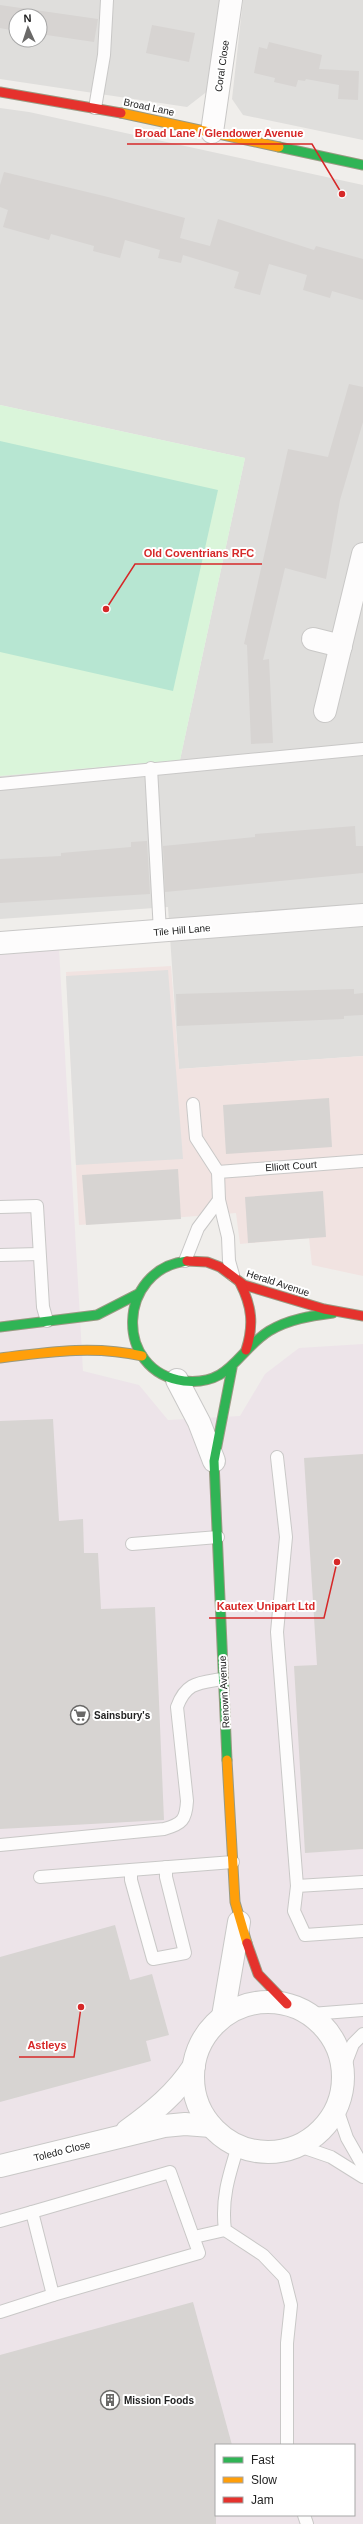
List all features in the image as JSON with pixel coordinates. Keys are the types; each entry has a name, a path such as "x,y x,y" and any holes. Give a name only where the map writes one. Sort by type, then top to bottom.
{"street":[{"name":"Coral Close","path":"212,132 231,0"},
{"name":"Broad Lane","path":"0,92 95,108 363,165"},
{"path":"325,710 363,554"},
{"path":"313,639 341,646"},
{"name":"Tile Hill Lane","path":"0,943 160,932 363,915"},
{"name":"Herald Avenue","path":"333,1313 292,1320 259,1338 246,1350 232,1368 206,1380 192,1382 177,1380 158,1371 142,1356 132,1332 133,1306 138,1294 150,1278 166,1266 185,1261 202,1261 213,1265 237,1280 333,1313 363,1316"},
{"path":"237,1280 249,1299 253,1316 252,1333 246,1350"},
{"name":"Herald Avenue","path":"0,1327 97,1315 138,1294"},
{"name":"Herald Avenue","path":"0,1358 99,1347 121,1350 142,1356"},
{"name":"Renown Avenue","path":"232,1368 214,1461 222,1679 233,1862 239,1922 258,1974 287,2004"},
{"name":"Renown Avenue","path":"177,1380 199,1422 214,1461"},
{"name":"Renown Avenue","path":"223,2016 239,1922"},
{"path":"265,2002 287,2004 311,2014 327,2029 338,2048 343,2070 343,2090 337,2109 323,2128 300,2146 279,2151 258,2152 238,2146 211,2126 199,2108 193,2087 194,2066 199,2047 209,2030 223,2016 243,2006 265,2002"},
{"name":"Toledo Close","path":"123,2135 165,2103 184,2082 194,2066"},
{"name":"Toledo Close","path":"0,2166 123,2135 185,2124 211,2126"}],"lane":[{"path":"95,108 104,55 107,0"},
{"path":"0,784 151,768 363,749"},
{"path":"151,768 160,932"},
{"path":"193,1104 196,1138 218,1172 219,1200 228,1236 229,1261 237,1280"},
{"name":"Elliott Court","path":"218,1172 363,1161"},
{"path":"185,1261 198,1228 219,1200"},
{"path":"0,1207 36,1206 43,1307 47,1321"},
{"path":"0,1255 39,1254"},
{"path":"278,1457 286,1537 277,1632 297,1886 294,1911 305,1935 363,1930"},
{"path":"132,1544 218,1538"},
{"path":"0,1845 164,1829 178,1825 186,1814 187,1801 177,1707 181,1695 193,1685 222,1679"},
{"path":"40,1877 233,1862"},
{"path":"131,1870 131,1880 153,1960 185,1953 166,1877 166,1867"},
{"path":"297,1886 363,1882"},
{"path":"311,2014 363,2010"},
{"path":"343,2070 353,2044 363,2034"},
{"path":"337,2109 347,2138 363,2166"},
{"path":"225,2230 222,2210 226,2183 238,2146"},
{"path":"300,2146 332,2157 363,2177"},
{"path":"0,2221 170,2172 199,2253 53,2295 0,2312"},
{"path":"32,2212 53,2295"},
{"path":"194,2237 225,2230 263,2254 284,2277 291,2305 287,2343 287,2444"}],"shaded area":[{"path":"0,0 222,0 209,90 187,107 0,79"},
{"path":"243,0 363,0 363,140 243,115 232,99"},
{"path":"0,108 29,112 363,185 363,1056 179,1069 168,907 0,919 0,776 180,760 245,458 0,405"},
{"path":"59,949 83,1371 139,1385 168,1420 240,1416 265,1374 299,1348 363,1344 363,2524 0,2524 0,954"},
{"path":"171,966 179,1069 363,1056 363,1276 312,1265 309,1238 240,1244 236,1213 79,1225 66,972"},
{"path":"168,970 183,1159 76,1165 66,976"}],"green space":[{"path":"0,405 245,458 180,760 0,776"},
{"path":"0,441 218,490 173,691 0,652"}],"building":[{"path":"0,5 21,8 8,8 8,30 0,28"},
{"path":"48,12 98,19 94,42 48,35"},
{"path":"152,25 195,33 189,62 146,53"},
{"path":"269,42 322,55 319,69 359,71 358,100 338,99 339,85 306,79 305,81 298,80 296,87 274,82 275,78 254,73 259,47 267,49"},
{"path":"4,172 108,197 185,218 180,238 210,246 218,219 314,250 316,246 363,259 363,300 332,291 330,298 303,290 307,275 269,264 260,295 234,288 239,272 183,255 181,263 158,258 160,250 125,240 120,258 93,251 94,246 51,234 49,240 3,227 8,210 0,207 0,185"},
{"path":"349,384 363,387 363,422 340,500 326,579 285,568 263,660 269,659 273,743 251,744 247,645 244,644 288,449 328,457"},
{"path":"355,826 356,846 363,846 363,873 165,892 163,846 255,837 255,834"},
{"path":"147,841 150,894 0,903 0,859 61,856 61,853 131,847 131,842"},
{"path":"354,989 354,994 363,993 363,1015 344,1016 344,1019 177,1026 176,994"},
{"path":"329,1098 332,1147 226,1154 223,1105"},
{"path":"178,1169 181,1219 86,1225 82,1175"},
{"path":"323,1191 326,1237 248,1243 245,1197"},
{"name":"Sainsbury's","path":"53,1419 59,1521 83,1519 84,1553 98,1553 101,1609 155,1607 164,1820 0,1829 0,1421"},
{"path":"363,1454 363,1849 305,1853 294,1666 317,1665 304,1458"},
{"path":"115,1925 130,1980 152,1974 169,2035 146,2041 151,2061 0,2102 0,1957"},
{"name":"Mission Foods","path":"193,2302 232,2444 215,2444 216,2524 0,2524 0,2355"}],"traffic: fast":[{"path":"279,147 363,165"},
{"path":"187,1261 164,1268 147,1282 137,1300 133,1321 135,1341 145,1360 161,1374 184,1381 200,1381 213,1378 223,1373 258,1339 269,1331 292,1321 333,1313"},
{"path":"0,1327 97,1315 138,1294"},
{"path":"227,1760 214,1461 232,1368"}],"traffic: slow":[{"path":"121,113 279,147"},
{"path":"0,1358 53,1352 89,1350 142,1356"},
{"path":"227,1760 235,1902 247,1943"}],"traffic: jam":[{"path":"0,92 121,113"},
{"path":"187,1261 207,1262 220,1267 244,1285 324,1309 363,1316"},
{"path":"240,1283 247,1300 251,1324 249,1341 246,1350"},
{"path":"247,1943 258,1974 287,2004"}],"place":[{"name":"Broad Lane / Glendower Avenue","path":"342,194"},
{"name":"Old Coventrians RFC","path":"106,609"},
{"name":"Kautex Unipart Ltd","path":"337,1562"},
{"name":"Sainsbury's","path":"80,1715"},
{"name":"Astleys","path":"81,2007"},
{"name":"Mission Foods","path":"110,2400"}]}
